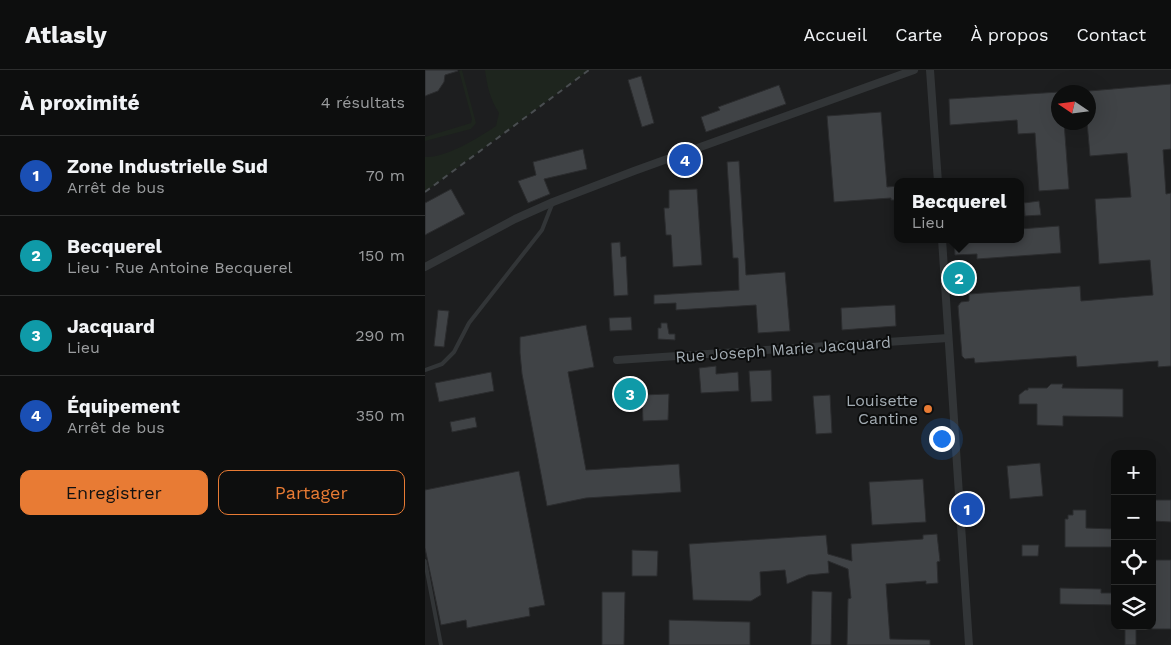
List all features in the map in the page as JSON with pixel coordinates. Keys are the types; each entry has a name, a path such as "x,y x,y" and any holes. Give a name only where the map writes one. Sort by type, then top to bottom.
{"street":[{"path":"425,267 515,219 553,202 914,70"},
{"path":"930,70 938,178"},
{"path":"942,243 969,645"},
{"name":"Rue Joseph Marie Jacquard","path":"617,360 948,338"}],"lane":[{"path":"425,370 442,364 453,352 469,323 541,230 553,202"},
{"path":"425,561 441,645"}],"shaded area":[{"path":"425,70 1171,70 1171,645 425,645"},
{"path":"462,70 476,123 471,129 425,141 425,137 471,123 472,119 459,71"},
{"path":"485,70 589,70 425,192 425,157 452,151 496,126 499,113 489,92"}],"building":[{"path":"425,70 458,71 445,75 444,82 438,91 425,96"},
{"path":"641,76 654,123 642,127 628,80"},
{"path":"1171,84 1171,149 1163,150 1166,194 1171,193 1171,366 1158,367 1158,361 1077,367 1076,356 975,363 974,358 965,359 962,356 958,306 961,302 969,301 969,294 1080,286 1081,301 1153,295 1150,260 1099,264 1095,199 1131,197 1127,153 1090,156 1088,130 1096,130 1096,90"},
{"path":"779,85 786,104 706,132 701,117 720,110 718,107"},
{"path":"1051,93 1051,130 1065,130 1069,189 1039,191 1035,133 1018,134 1017,120 950,125 949,99"},
{"path":"881,112 887,187 894,186 894,200 891,200 891,198 834,202 827,116"},
{"path":"583,149 587,169 544,179 550,194 528,203 518,181 536,175 533,162"},
{"path":"739,161 746,275 785,272 790,331 758,333 756,305 676,310 676,303 654,304 654,295 739,290 738,258 733,258 727,162"},
{"path":"451,189 465,214 425,235 425,203"},
{"path":"697,189 702,265 673,267 671,235 666,235 664,208 669,208 669,190"},
{"path":"1039,201 1041,215 1025,216 1024,203"},
{"path":"1059,226 1061,253 977,259 977,254 955,255 954,243 1024,243 1024,229"},
{"path":"620,242 621,257 626,256 628,295 614,296 611,243"},
{"path":"895,305 896,326 842,330 841,308"},
{"path":"438,310 449,311 444,347 434,346"},
{"path":"631,317 632,330 610,331 609,318"},
{"path":"661,323 667,323 669,334 675,334 675,340 658,339 658,328 661,328"},
{"path":"586,325 594,367 568,372 586,470 679,464 681,492 586,498 547,506 522,374 520,337"},
{"path":"716,366 716,374 738,372 739,391 701,393 699,368"},
{"path":"771,370 772,401 751,402 749,371"},
{"path":"491,372 494,391 439,402 435,383"},
{"path":"1051,384 1063,384 1062,388 1123,389 1123,417 1063,416 1063,426 1037,425 1037,404 1019,404 1019,395 1028,390 1028,388 1047,388"},
{"path":"669,394 668,420 643,421 642,395"},
{"path":"830,395 832,433 816,434 813,396"},
{"path":"475,417 477,427 452,432 450,422"},
{"path":"1040,463 1043,496 1010,499 1007,466"},
{"path":"519,471 545,605 529,608 530,616 467,628 466,620 441,625 425,548 425,490"},
{"path":"923,479 926,522 872,525 869,482"},
{"path":"1156,500 1171,500 1171,522 1156,521"},
{"path":"1073,510 1086,510 1086,528 1111,529 1111,547 1065,547 1065,519 1068,519 1068,515 1073,515"},
{"path":"937,534 940,561 937,562 938,583 926,584 926,581 886,584 890,639 930,640 930,645 847,645 848,599 851,598 848,569 828,561 829,573 808,575 787,584 785,570 760,572 761,595 751,601 693,600 689,544 826,535 828,554 852,561 851,544 923,539 923,535"},
{"path":"1022,545 1039,545 1038,556 1022,556"},
{"path":"632,550 658,551 657,576 632,576"},
{"path":"1156,560 1171,560 1171,629 1156,629"},
{"path":"1060,588 1101,589 1101,593 1111,593 1111,605 1060,604"},
{"path":"812,591 832,592 831,645 811,645"},
{"path":"602,592 625,592 624,645 602,645"},
{"path":"669,620 750,622 750,645 669,645"},
{"path":"1125,630 1136,630 1136,645 1125,645"}],"railway":[{"path":"425,192 589,70"}],"place":[{"name":"Équipement","path":"685,160"},
{"name":"Becquerel","path":"959,278"},
{"name":"Jacquard","path":"630,394"},
{"name":"Louisette Cantine","path":"928,409"},
{"name":"Zone Industrielle Sud","path":"967,509"}]}
